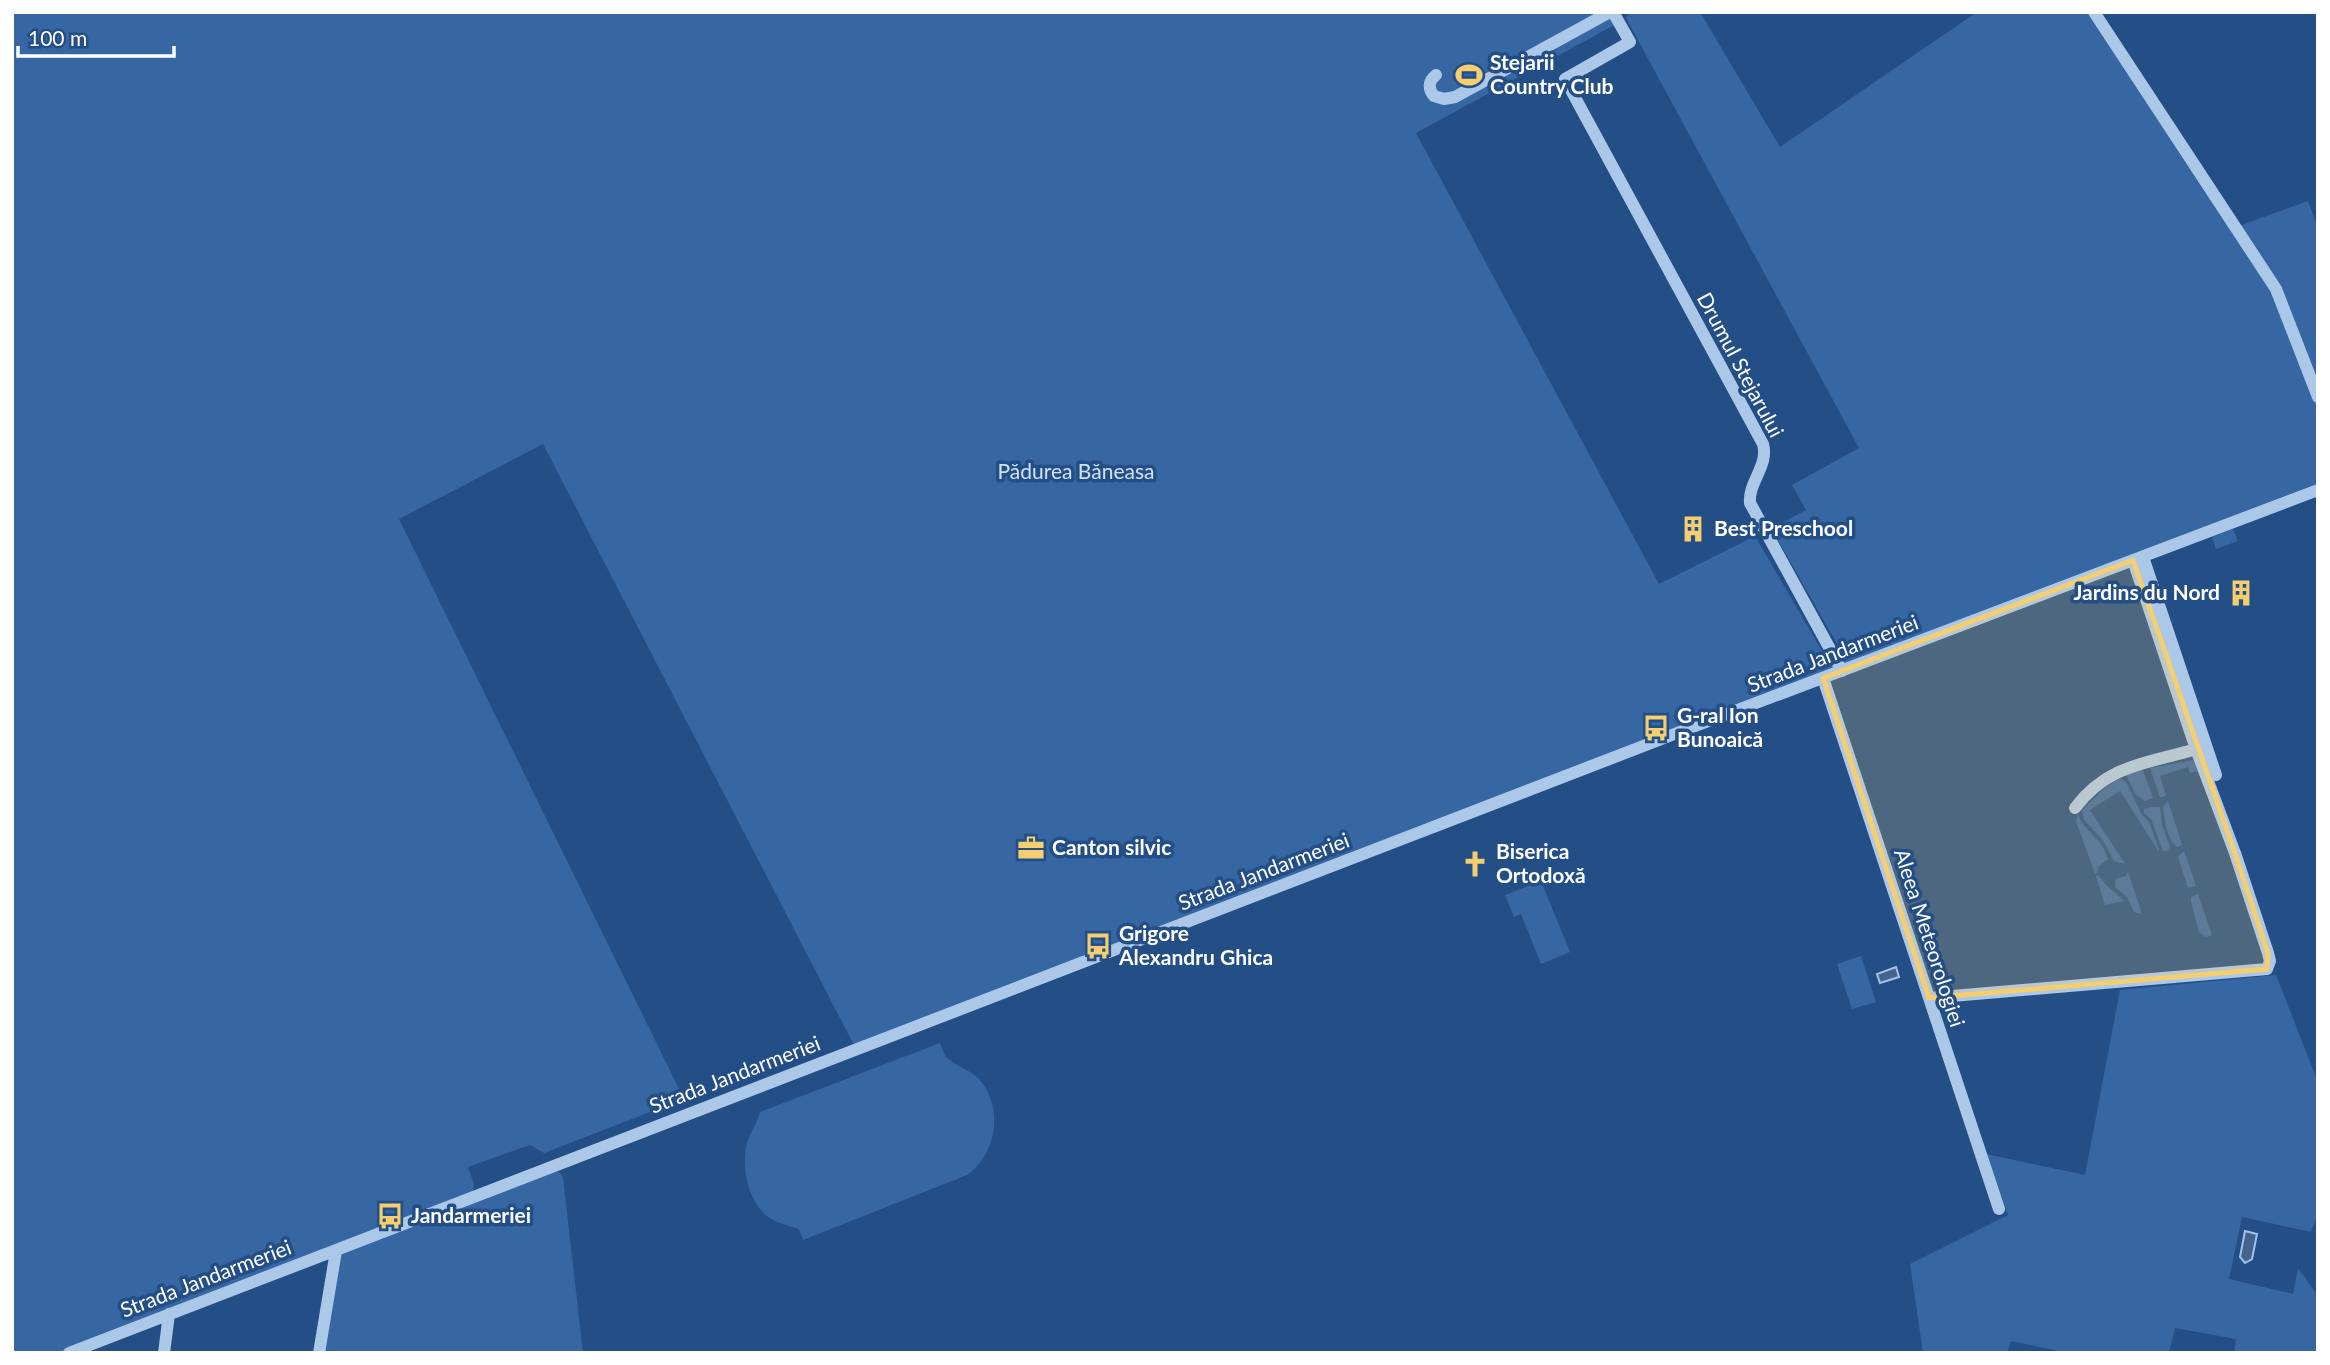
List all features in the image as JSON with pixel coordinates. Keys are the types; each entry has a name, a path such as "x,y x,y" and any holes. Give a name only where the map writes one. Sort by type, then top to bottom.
{"street":[{"name":"Drumul Stejarului","path":"1611,12 1630,42 1565,79 1763,444 1765,455 1751,492 1750,503 1842,671"},
{"path":"1436,75 1430,83 1431,92 1438,98 1455,97 1611,12"},
{"path":"2094,12 2276,289 2318,397"},
{"name":"Strada Jandarmeriei","path":"69,1353 1822,678 2318,490"},
{"path":"1929,998 2267,969 2270,961 2260,928 2196,749 2138,559"},
{"path":"2138,559 2236,837"},
{"name":"Aleea Meteorologiei","path":"1822,678 1999,1209"},
{"path":"2075,808 2092,787 2118,771 2196,749"},
{"path":"319,1353 335,1251"},
{"path":"164,1353 169,1314"}],"highlighted area":[{"path":"2133,560 2268,953 2267,969 1929,998 1823,678"}],"green space":[{"name":"Pădurea Băneasa","path":"12,12 1613,12 1618,23 1416,133 1659,584 1755,536 1829,663 1844,656 1771,528 1806,510 1792,485 1859,448 1626,18 1630,12 1700,12 1780,147 1977,12 2094,12 2236,227 2308,201 2318,228 2318,490 856,1049 543,444 399,519 684,1099 544,1153 530,1145 468,1167 474,1184 473,1195 553,1165 563,1177 583,1353 319,1353 335,1251 69,1353 12,1353"},
{"path":"2233,529 2238,541 2216,549 2212,537"},
{"path":"2195,760 2198,771 2190,773 2188,767 2160,776 2166,796 2160,797 2150,768"},
{"path":"2143,770 2153,798 2145,801 2136,795 2126,775"},
{"path":"2121,778 2127,784 2142,815 2149,822 2159,849 2159,852 2120,791 2090,810 2125,864 2114,861 2102,839 2084,820 2082,810 2106,787"},
{"path":"2168,801 2182,845 2177,847 2168,834 2165,823 2163,807"},
{"path":"2160,807 2162,825 2170,847 2167,851 2163,851 2151,819 2144,813 2144,809"},
{"path":"2078,814 2102,846 2108,859 2099,866 2095,874 2076,821"},
{"path":"2184,851 2196,886 2188,888 2178,857"},
{"path":"2128,872 2142,914 2134,912 2127,897 2115,887 2116,879 2126,876"},
{"path":"2096,876 2124,901 2105,905"},
{"path":"1541,881 1570,952 1541,964 1521,914 1514,917 1505,895"},
{"path":"2198,894 2212,935 2206,937 2199,932 2191,902 2191,897"},
{"path":"1861,956 1876,1002 1852,1009 1837,964"},
{"path":"2276,975 2318,1082 2318,1213 2311,1232 2242,1217 2229,1279 2293,1294 2298,1268 2318,1296 2318,1353 2234,1353 2236,1339 2175,1328 2169,1353 2068,1353 2011,1341 2007,1353 1923,1353 1910,1264 2008,1215 1986,1154 2085,1175 2120,990"},
{"path":"940,1043 947,1058 979,1079 992,1103 994,1130 991,1143 977,1166 967,1175 803,1240 799,1229 775,1221 761,1211 751,1194 745,1166 747,1143 760,1112"}],"shaded area":[{"path":"1896,967 1899,977 1880,983 1877,974"},
{"path":"2245,1231 2257,1234 2252,1259 2245,1263 2240,1257"}],"place":[{"name":"Stejarii Country Club","path":"1469,75"},
{"name":"Best Preschool","path":"1693,529"},
{"name":"Jardins du Nord","path":"2241,593"},
{"name":"G-ral Ion Bunoaică","path":"1656,728"},
{"name":"Canton silvic","path":"1031,848"},
{"name":"Biserica Ortodoxă","path":"1475,864"},
{"name":"Grigore Alexandru Ghica","path":"1098,946"},
{"name":"Jandarmeriei","path":"390,1216"}]}
